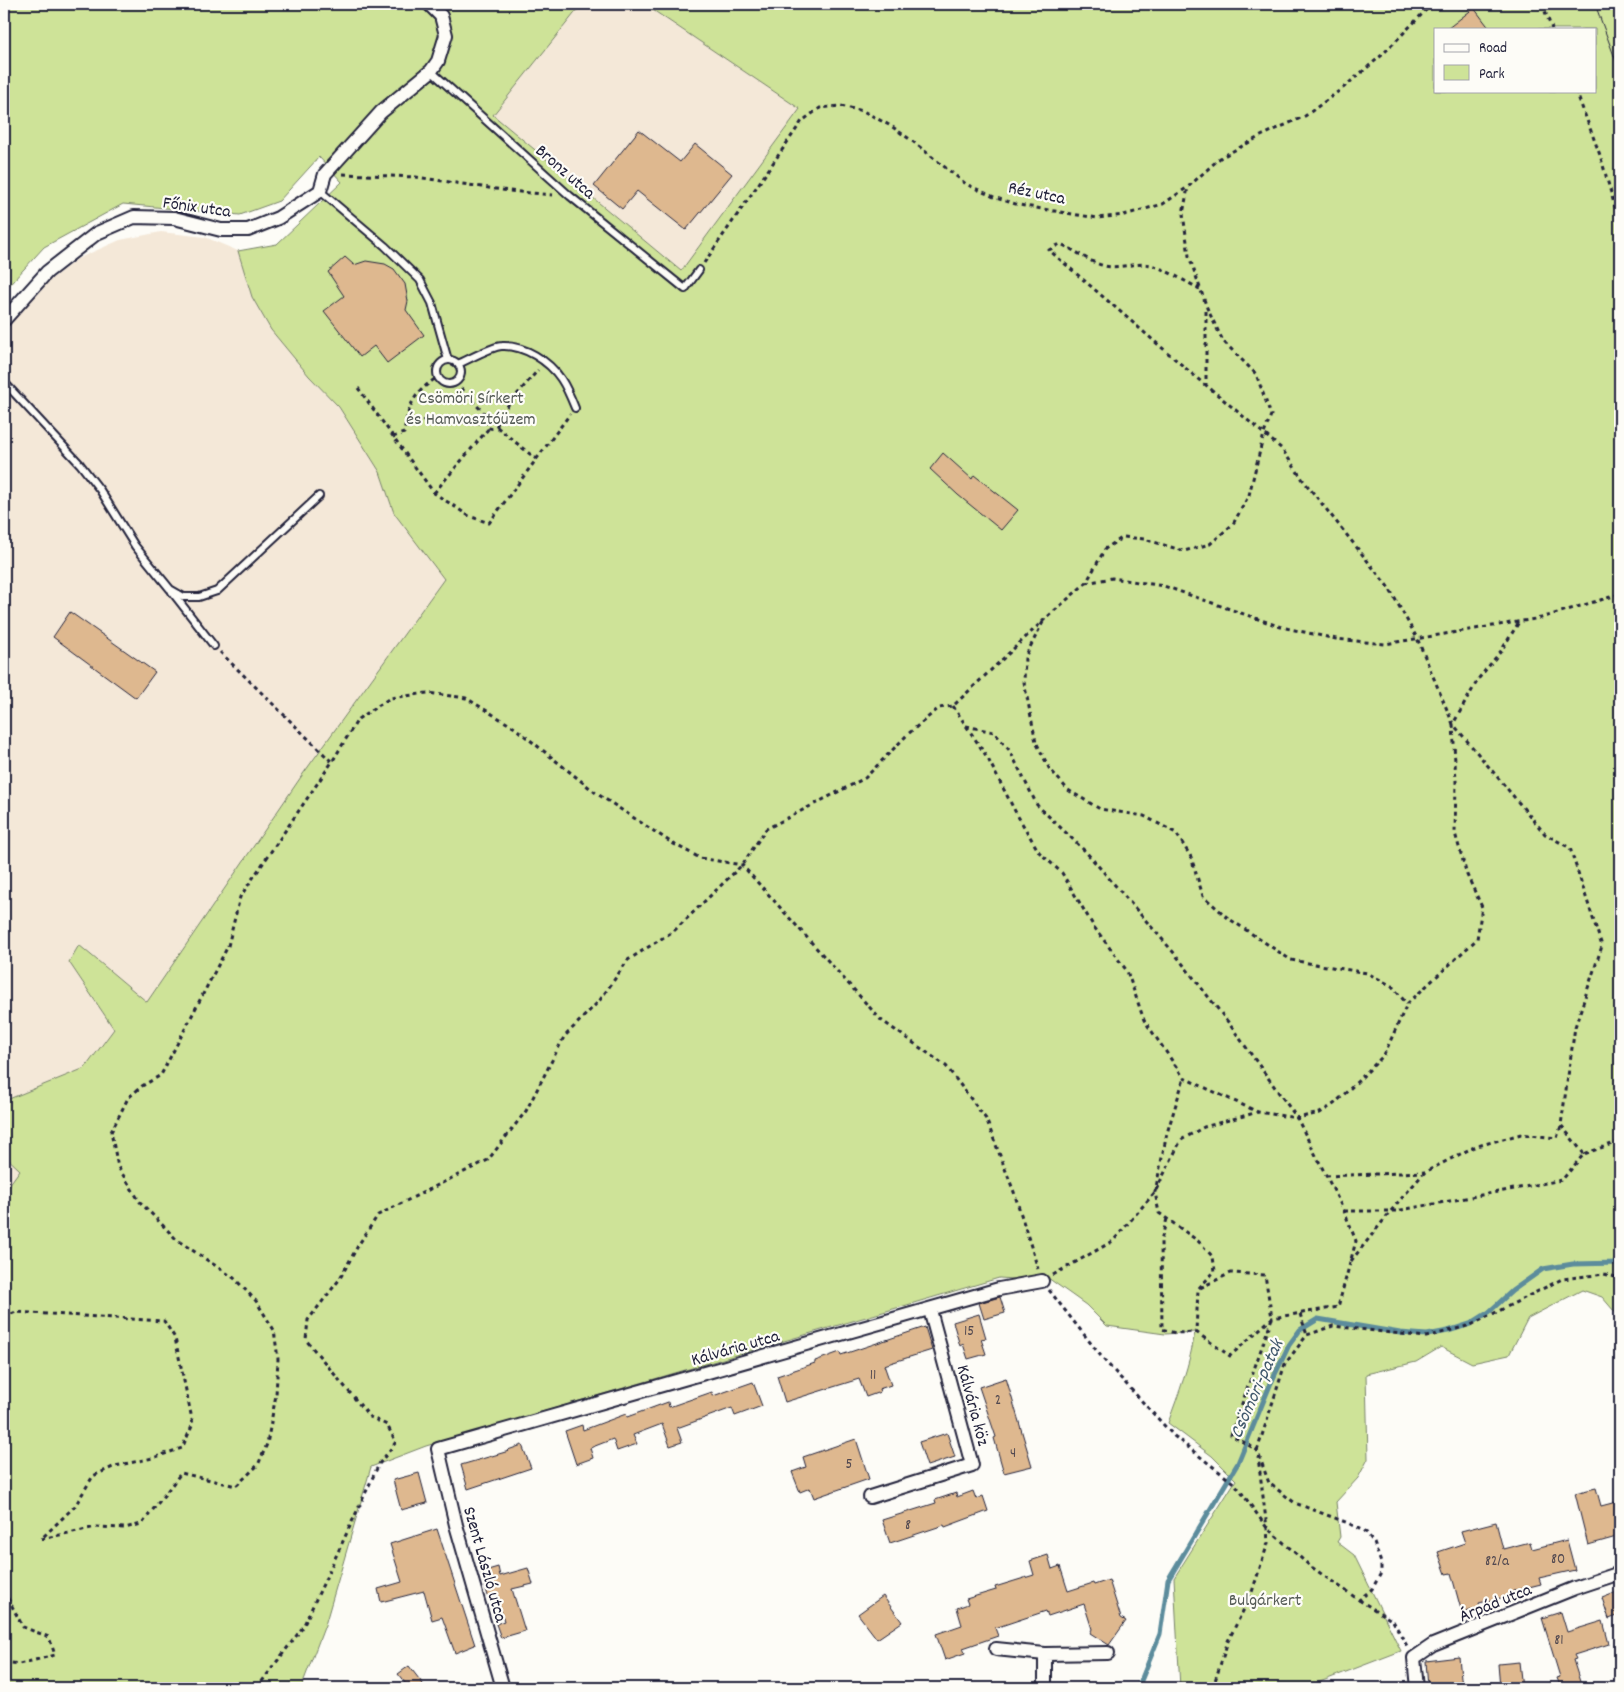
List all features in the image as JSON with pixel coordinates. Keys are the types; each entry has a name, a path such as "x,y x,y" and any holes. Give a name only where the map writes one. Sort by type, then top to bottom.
{"street":[{"path":"320,191 325,174 381,112 431,71 438,61 446,35 441,16 429,4"},
{"name":"Főnix utca","path":"4,320 47,272 97,233 134,217 174,218 221,230 248,230 278,218 320,191"},
{"name":"Kálvária utca","path":"438,1449 999,1289 1042,1282"},
{"name":"Kálvária köz","path":"870,1497 972,1465 930,1310"},
{"name":"Szent László utca","path":"438,1449 456,1525 503,1688"},
{"name":"Árpád utca","path":"1414,1658 1433,1645 1575,1588 1620,1573"},
{"path":"996,1648 1045,1654 1108,1653"},
{"path":"1045,1654 1045,1688"},
{"path":"1414,1658 1417,1688"}],"lane":[{"name":"Bronz utca","path":"431,71 570,196 686,289 699,270"},
{"path":"320,191 385,246 420,280 432,303 448,360"},
{"path":"458,364 500,346 515,348 532,354 545,362 562,380 575,408"},
{"path":"448,360 458,364 461,370 460,377 456,382 449,384 443,382 438,377 437,369 441,363 448,360"},
{"path":"4,382 80,464 100,490 135,546 214,646"},
{"path":"170,589 184,597 199,597 217,591 319,496"}],"path":[{"name":"Réz utca","path":"699,270 802,121 820,108 841,106 863,111 891,126 911,140 966,184 996,198 1019,205 1098,218 1124,215 1164,204 1220,158 1304,116 1344,88 1382,55 1432,4"},
{"path":"1542,4 1552,28"},
{"path":"1576,92 1600,155 1620,224"},
{"path":"325,174 416,177 509,191 570,196"},
{"path":"257,1688 303,1627 379,1464 396,1442 387,1425 370,1416 306,1340 308,1320 339,1280 378,1215 488,1160 526,1111 564,1037 600,1000 628,960 675,930 742,865 766,829 865,778 908,734 939,708 953,706 1044,619 1086,583 1105,549 1124,537 1144,539 1184,551 1210,544 1233,524 1248,495 1271,415 1256,374 1223,341 1206,308 1189,256 1183,214 1188,186"},
{"path":"1200,289 1151,265 1128,264 1107,266 1090,262 1070,248 1060,244 1049,250 1282,449 1303,480 1389,588 1417,638 1454,724 1545,834 1570,848 1602,946 1575,1027 1562,1125 1557,1138 1521,1134 1474,1147 1425,1172 1350,1263"},
{"path":"1206,308 1206,385"},
{"path":"406,420 488,421 496,419 545,362"},
{"path":"393,437 404,433 407,414 417,395 424,386 438,377"},
{"path":"434,493 489,428 488,421 456,382"},
{"path":"358,388 434,493 469,516 489,523 575,408"},
{"path":"496,419 498,421 497,427"},
{"path":"497,427 536,459"},
{"path":"489,428 494,429 497,427"},
{"path":"1086,583 1112,578 1164,586 1281,627 1336,639 1385,644 1541,618 1620,594"},
{"path":"1044,619 1025,657 1024,682 1036,742 1049,768 1068,790 1100,808 1144,816 1176,833 1191,857 1203,896 1228,918 1291,960 1367,973 1392,986 1407,1004"},
{"path":"953,706 987,757 1039,852 1062,873 1094,927 1127,971 1144,1020 1184,1078 1258,1112 1297,1118 1320,1113 1334,1104 1384,1055 1407,1004 1477,939 1482,907 1467,876 1454,833 1456,781 1454,724 1479,678 1501,651 1519,622"},
{"path":"214,646 332,762"},
{"path":"4,1317 16,1312 164,1321 175,1338 193,1424 182,1448 153,1458 115,1466 92,1476 75,1506 41,1539 96,1527 124,1528 142,1524 181,1473 236,1486 258,1465 267,1444 276,1395 278,1358 274,1330 256,1301 234,1278 177,1240 140,1202 118,1167 111,1132 128,1098 142,1086 161,1076 228,946 240,897 332,762 358,720 390,698 428,693 466,698 515,728 596,793 672,843 700,858 742,865 881,1020 946,1066 986,1119 1014,1192 1042,1282 1104,1360 1174,1436 1236,1486 1267,1528 1310,1566 1392,1621 1414,1658"},
{"path":"966,726 994,732 1010,751 1038,805 1086,852 1175,954 1228,1022 1297,1118 1344,1210 1356,1241 1338,1307 1272,1318 1230,1356 1196,1332 1175,1333 1162,1329 1161,1240 1168,1219"},
{"path":"1184,1078 1167,1133 1155,1192 1159,1213 1198,1241 1213,1257 1215,1271 1198,1290 1196,1332"},
{"path":"1042,1282 1113,1241 1155,1192 1182,1140 1204,1127 1258,1112"},
{"path":"1562,1125 1584,1154"},
{"path":"1344,1210 1392,1211 1562,1180 1584,1154 1620,1141"},
{"path":"1326,1176 1425,1172"},
{"path":"1198,1290 1231,1273 1265,1275 1272,1318 1232,1435 1257,1450 1269,1483 1296,1503 1348,1523 1367,1534 1374,1543 1381,1563 1380,1573 1372,1589 1359,1600"},
{"path":"1215,1688 1215,1681 1228,1641 1251,1595 1268,1543 1257,1450 1285,1364 1306,1334 1334,1326 1426,1337 1471,1325 1562,1279 1604,1274 1620,1278"},
{"path":"1300,1314 1306,1334"},
{"path":"4,1591 23,1628 49,1638 55,1656 19,1664 4,1662"}],"shaded area":[{"path":"582,4 644,4 800,109 681,271 493,115"},
{"path":"161,232 205,237 238,251 252,297 271,330 309,376 339,407 380,472 394,513 444,579 303,774 147,1002 79,945 69,962 114,1029 85,1068 4,1101 4,328 33,293 77,259 120,240"},
{"path":"4,1155 21,1170 4,1192"}],"green space":[{"name":"Bulgárkert","path":"4,4 582,4 493,115 681,271 800,109 644,4 1616,4 1620,17 1620,1318 1602,1297 1582,1290 1528,1318 1509,1355 1472,1363 1441,1347 1416,1362 1366,1374 1368,1459 1358,1478 1336,1502 1340,1537 1337,1542 1354,1555 1401,1651 1304,1688 1180,1688 1174,1578 1236,1480 1212,1456 1168,1423 1187,1367 1195,1332 1165,1334 1107,1326 1086,1305 1048,1278 1042,1281 999,1278 426,1446 371,1467 325,1625 301,1688 4,1688 4,1192 20,1170 4,1155 4,1101 85,1068 114,1029 69,962 79,945 147,1002 303,774 444,579 394,513 380,472 339,407 309,376 271,330 252,297 238,251 277,244 342,182 319,157 279,201 240,215 123,204 44,247 4,291"}],"building":[{"path":"1474,8 1489,28 1448,28"},
{"path":"639,130 680,162 695,144 732,174 686,230 637,191 622,209 594,186"},
{"name":"Csömöri Sírkert és Hamvasztóüzem","path":"345,257 354,265 366,261 385,264 394,269 405,284 408,301 406,310 424,335 387,363 374,346 360,357 324,311 344,296 328,272"},
{"path":"943,453 972,479 974,475 1018,510 1001,530 930,469"},
{"path":"70,612 155,672 136,698 53,637"},
{"path":"1000,1297 1005,1313 984,1319 979,1303"},
{"path":"979,1314 986,1338 981,1339 986,1354 968,1359 963,1344 960,1346 953,1322"},
{"path":"925,1327 932,1350 884,1365 891,1385 879,1389 880,1392 866,1397 859,1379 785,1402 777,1376 840,1352 841,1355"},
{"path":"1006,1378 1032,1466 1004,1473 994,1438 996,1437 979,1387"},
{"path":"753,1382 762,1406 735,1416 732,1408 677,1428 682,1442 670,1446 662,1424 633,1435 637,1444 617,1451 613,1439 590,1448 593,1458 576,1464 565,1431 582,1425 583,1430 626,1414 627,1417 668,1402 669,1407 712,1392 713,1396"},
{"path":"947,1433 955,1457 927,1466 919,1442"},
{"path":"856,1439 869,1479 814,1498 810,1488 800,1492 792,1472 806,1467 803,1457"},
{"path":"522,1445 531,1468 468,1489 461,1465 509,1451"},
{"path":"419,1473 427,1503 401,1510 393,1480"},
{"path":"1596,1488 1601,1506 1620,1501 1620,1536 1588,1545 1575,1493"},
{"path":"973,1491 976,1499 983,1496 988,1511 945,1527 944,1525 890,1543 882,1520 936,1503 935,1500 956,1493 957,1497"},
{"path":"1496,1522 1503,1549 1530,1542 1532,1549 1567,1540 1575,1570 1539,1578 1541,1584 1513,1591 1514,1595 1479,1603 1480,1608 1462,1613 1451,1573 1446,1574 1438,1552 1465,1543 1461,1531"},
{"path":"437,1529 475,1645 455,1653 442,1617 432,1620 424,1591 381,1602 378,1589 402,1582 390,1544"},
{"path":"1048,1555 1052,1569 1060,1566 1068,1591 1109,1580 1121,1618 1126,1621 1109,1645 1090,1633 1092,1629 1084,1604 1048,1616 1046,1611 995,1628 998,1636 963,1648 965,1653 945,1660 936,1634 962,1625 957,1608 968,1604 966,1599 996,1590 995,1587 1034,1575 1030,1561"},
{"path":"498,1567 500,1576 528,1568 533,1584 512,1589 525,1631 501,1638 496,1624 504,1621 496,1594 488,1596 481,1572"},
{"path":"1620,1591 1620,1615 1609,1619 1602,1598"},
{"path":"883,1596 902,1622 877,1639 858,1614"},
{"path":"1561,1612 1567,1632 1603,1621 1609,1644 1574,1655 1576,1659 1573,1660 1582,1688 1561,1688 1557,1678 1560,1677 1542,1618"},
{"path":"1459,1657 1462,1688 1428,1688 1426,1661"},
{"path":"1519,1662 1522,1688 1500,1688 1498,1664"},
{"path":"409,1666 426,1688 409,1688 398,1674"}],"waterway":[{"name":"Csömöri-patak","path":"1138,1688 1160,1634 1168,1580 1238,1463 1270,1385 1289,1345 1300,1330 1318,1319 1400,1333 1427,1335 1448,1331 1470,1324 1489,1312 1512,1291 1543,1269 1573,1264 1620,1263"}],"tram line":[{"path":"1595,4 1620,72"}]}
